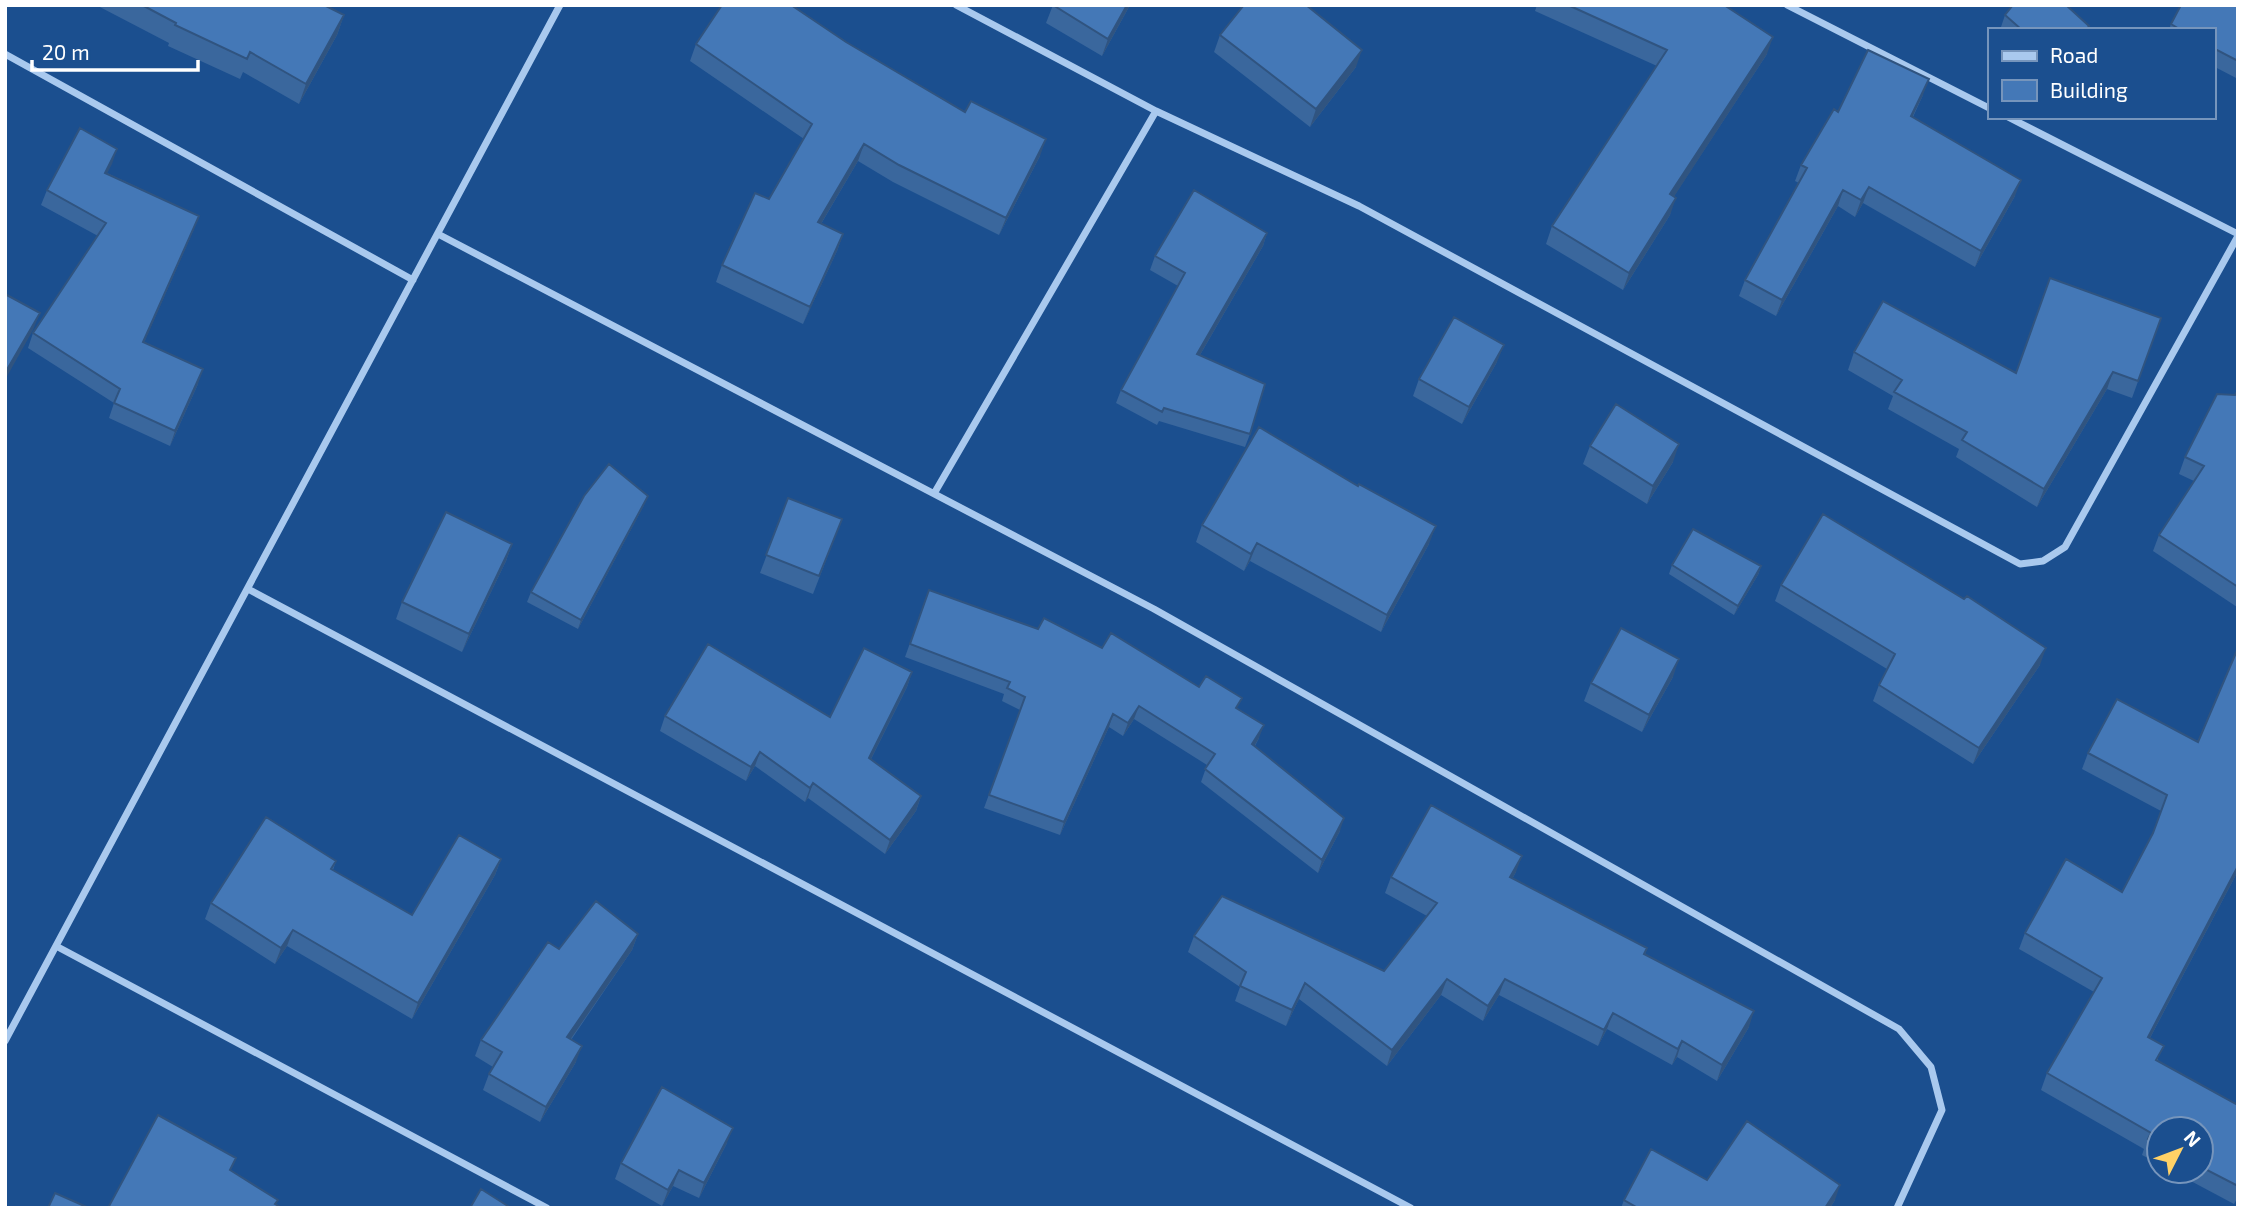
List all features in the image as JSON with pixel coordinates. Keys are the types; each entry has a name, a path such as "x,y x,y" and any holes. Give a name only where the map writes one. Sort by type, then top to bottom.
{"street":[{"path":"5,1041 560,5"},
{"path":"956,5 1156,111 1359,206 2020,564 2043,561 2065,547 2238,235 2012,119"},
{"path":"1787,5 1988,107"},
{"path":"5,54 413,280"},
{"path":"935,492 1156,111"},
{"path":"438,234 1154,609 1899,1029 1931,1067 1942,1110 1897,1208"},
{"path":"248,589 1410,1208"},
{"path":"56,946 547,1208"}],"building":[{"path":"142,5 324,5 344,15 306,84 250,52 247,59 175,25 176,23"},
{"path":"722,5 791,5 846,42 965,112 971,101 1046,139 1006,218 899,165 864,144 818,222 843,234 810,307 722,265 755,193 769,199 812,124 696,44"},
{"path":"1053,5 1127,5 1108,39"},
{"path":"1244,5 1306,5 1362,50 1316,109 1220,35"},
{"path":"1568,5 1724,5 1773,37 1670,194 1676,198 1629,273 1552,226 1667,50"},
{"path":"2013,5 2066,5 2089,26 2020,28 2005,15"},
{"path":"2181,5 2238,5 2238,61 2215,49 2215,28 2178,28 2171,24"},
{"path":"1868,50 1929,79 1911,116 2021,180 1981,251 1869,187 1861,200 1843,190 1782,300 1745,280 1807,168 1801,165 1834,109 1838,112"},
{"path":"80,128 117,149 105,173 199,216 143,342 203,369 175,431 114,403 120,389 33,333 106,223 47,190"},
{"path":"1194,190 1267,233 1197,354 1265,384 1250,434 1164,408 1162,412 1121,390 1185,273 1155,256"},
{"path":"2050,278 2161,318 2138,381 2113,372 2044,489 1962,440 1967,432 1894,392 1902,380 1854,352 1883,301 2016,373"},
{"path":"5,294 40,313 5,373"},
{"path":"1454,317 1504,345 1469,407 1419,379"},
{"path":"2238,390 2238,587 2159,535 2204,466 2185,457 2217,394 2235,395"},
{"path":"1616,404 1679,444 1653,486 1590,446"},
{"path":"1259,427 1358,486 1359,484 1436,526 1387,615 1257,543 1251,554 1202,525"},
{"path":"609,464 648,496 581,620 531,592 584,496"},
{"path":"788,498 842,519 819,576 766,555"},
{"path":"446,512 512,544 469,634 402,602"},
{"path":"1823,514 1964,599 1967,596 2046,648 1979,748 1879,685 1895,654 1781,585"},
{"path":"1693,529 1761,566 1738,606 1672,565"},
{"path":"929,590 1038,629 1044,618 1102,648 1111,633 1199,687 1206,676 1242,698 1236,708 1264,725 1252,744 1344,818 1322,860 1205,769 1215,754 1139,706 1128,723 1113,714 1064,822 989,795 1025,697 1007,688 1010,682 910,644"},
{"path":"1621,628 1679,659 1649,715 1591,683"},
{"path":"708,644 830,717 864,648 912,672 869,758 921,796 890,840 813,783 810,788 760,752 751,767 665,716"},
{"path":"2238,648 2238,866 2148,1037 2164,1046 2156,1060 2238,1105 2238,1186 2215,1174 2215,1115 2145,1115 2145,1130 2047,1073 2102,978 2025,933 2066,859 2122,892 2153,833 2167,795 2088,753 2117,699 2198,742"},
{"path":"1431,805 1522,856 1510,877 1647,948 1644,954 1754,1011 1722,1065 1682,1041 1678,1049 1613,1013 1604,1030 1505,979 1488,1006 1447,979 1392,1050 1305,983 1292,1010 1240,986 1246,972 1194,936 1222,896 1384,971 1437,903 1391,877"},
{"path":"266,817 336,861 331,869 412,915 459,835 501,859 418,1003 293,930 281,948 211,903"},
{"path":"596,901 638,934 567,1037 582,1046 546,1107 489,1074 502,1052 481,1040 548,942 559,949"},
{"path":"662,1087 733,1128 704,1183 679,1170 668,1190 621,1163"},
{"path":"158,1115 236,1158 230,1170 278,1200 275,1204 282,1208 108,1208"},
{"path":"1747,1121 1840,1185 1825,1208 1638,1208 1624,1200 1651,1149 1707,1180"},
{"path":"481,1189 511,1208 470,1208"},
{"path":"55,1193 89,1208 48,1208"}]}
